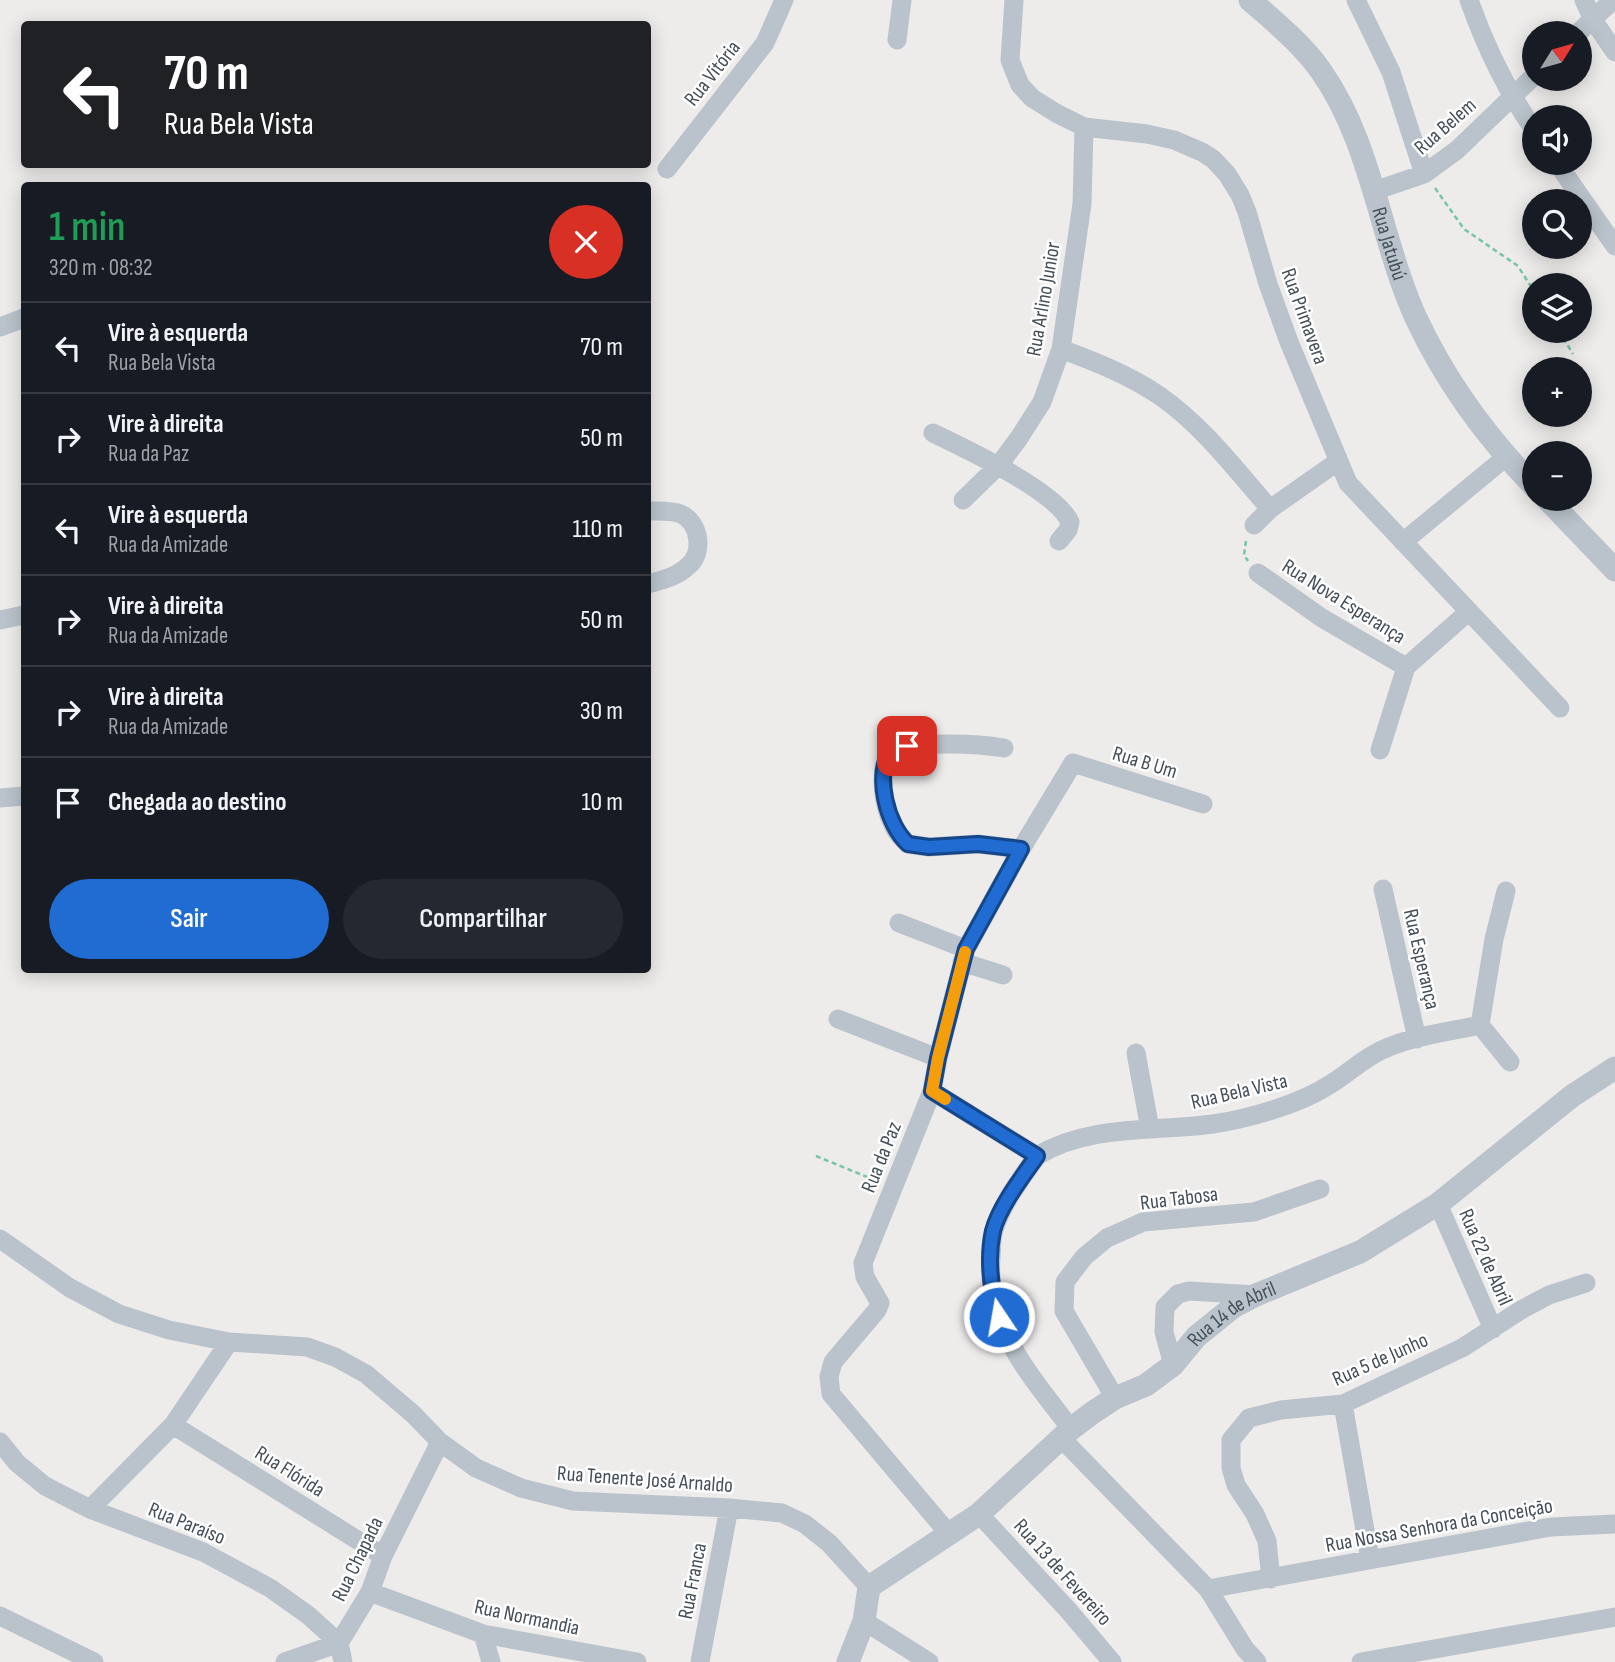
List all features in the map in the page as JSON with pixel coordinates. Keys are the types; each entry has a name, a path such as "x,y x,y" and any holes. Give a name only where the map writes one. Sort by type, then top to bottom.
{"street":[{"name":"Rua Vitória","path":"667,169 765,43 784,0"},
{"path":"897,40 902,0"},
{"name":"Rua Primavera","path":"1014,0 1010,60 1020,85 1032,98 1084,127 1174,140 1213,159 1227,174 1247,212 1268,284 1348,484 1560,708"},
{"name":"Rua Jatubú","path":"1250,0 1298,43 1322,72 1346,116 1374,191 1399,275 1416,317 1437,358 1506,457 1522,473"},
{"path":"1356,0 1391,72 1424,174"},
{"path":"1469,0 1490,58 1522,113"},
{"path":"1584,0 1586,21"},
{"path":"1591,21 1613,0"},
{"path":"1592,31 1615,52"},
{"name":"Rua Belem","path":"1374,191 1424,174 1457,150 1522,87"},
{"name":"Rua Arlino Junior","path":"963,500 999,465 1042,401 1061,349 1082,204 1084,127"},
{"path":"1565,175 1615,246"},
{"path":"0,327 21,319"},
{"path":"1061,349 1127,376 1161,397 1207,437 1270,509"},
{"path":"933,433 999,465 1063,512 1070,522 1059,541"},
{"path":"1403,542 1506,457"},
{"path":"1254,525 1270,509 1338,462"},
{"path":"651,511 683,515 689,519 698,537 697,554 691,565 673,576 651,583"},
{"path":"1559,511 1615,569"},
{"name":"Rua Nova Esperança","path":"1258,573 1322,618 1406,667"},
{"path":"1380,750 1406,667 1467,612"},
{"path":"0,620 21,616"},
{"path":"1004,748 977,744 920,745 895,749 885,761 885,792 894,828 908,844 978,844 1021,849"},
{"name":"Rua da Paz","path":"948,1534 831,1394 829,1377 833,1362 880,1303 865,1277 863,1263 932,1091 964,956 1021,849 1073,763"},
{"name":"Rua B Um","path":"1073,763 1203,804"},
{"path":"0,798 21,796"},
{"name":"Rua Esperança","path":"1383,889 1417,1039"},
{"path":"1506,891 1494,939 1480,1025 1510,1062"},
{"path":"899,923 1003,975"},
{"path":"838,1019 938,1058"},
{"name":"Rua Bela Vista","path":"1066,1433 1003,1333 990,1272 993,1230 1014,1189 1037,1156 1058,1143 1091,1136 1215,1124 1295,1103 1330,1085 1355,1065 1383,1049 1480,1025"},
{"path":"1136,1053 1150,1129"},
{"name":"Rua 14 de Abril","path":"869,1587 979,1514 1066,1433 1115,1398 1146,1385 1172,1366 1196,1337 1233,1307 1360,1252 1438,1204 1572,1096 1615,1068"},
{"path":"932,1091 1037,1156"},
{"name":"Rua Tabosa","path":"1115,1398 1064,1311 1065,1282 1084,1257 1107,1238 1143,1222 1254,1212 1320,1189"},
{"name":"Rua 22 de Abril","path":"1438,1204 1493,1329"},
{"name":"Rua Tenente José Arnaldo","path":"0,1239 70,1288 119,1314 169,1330 229,1342 307,1347 335,1356 366,1374 413,1414 440,1442 476,1468 521,1488 573,1501 782,1513 805,1524 829,1544 869,1587"},
{"name":"Rua 5 de Junho","path":"1271,1579 1267,1541 1255,1514 1236,1485 1231,1468 1231,1440 1249,1418 1281,1410 1343,1404 1462,1348 1549,1295 1586,1283"},
{"path":"1172,1366 1164,1332 1165,1307 1178,1294 1189,1291 1256,1295"},
{"path":"90,1509 173,1424 229,1342"},
{"path":"1343,1404 1370,1559"},
{"name":"Rua Flórida","path":"173,1424 383,1556"},
{"path":"1066,1433 1208,1589 1245,1649 1257,1662"},
{"name":"Rua Paraíso","path":"0,1442 17,1463 45,1486 90,1509 203,1552 270,1588 308,1615 341,1653"},
{"name":"Rua Chapada","path":"341,1653 370,1592 383,1556 440,1442"},
{"name":"Rua Franca","path":"700,1662 729,1508"},
{"name":"Rua 13 de Fevereiro","path":"979,1514 1069,1610 1112,1662"},
{"name":"Rua Nossa Senhora da Conceição","path":"1271,1579 1552,1527 1615,1524"},
{"path":"1208,1589 1271,1579"},
{"path":"848,1662 864,1621 869,1587"},
{"name":"Rua Normandia","path":"370,1592 483,1634 637,1662"},
{"path":"0,1616 94,1662"},
{"path":"1361,1662 1615,1617"},
{"path":"864,1621 929,1662"},
{"path":"483,1634 491,1662"},
{"path":"285,1662 341,1653"}],"path":[{"path":"1424,174 1465,229 1518,266 1523,273"},
{"path":"1566,343 1573,354"},
{"path":"1254,525 1245,545 1244,555 1258,573"},
{"path":"816,1156 893,1188"}],"slow traffic":[{"path":"945,1099 932,1091 965,952"}],"route":[{"path":"907,746 891,751 884,768 889,814 894,828 908,844 929,847 978,844 1021,849 966,949 932,1091 1037,1156 1014,1189 993,1230 990,1272 999,1317"}]}
